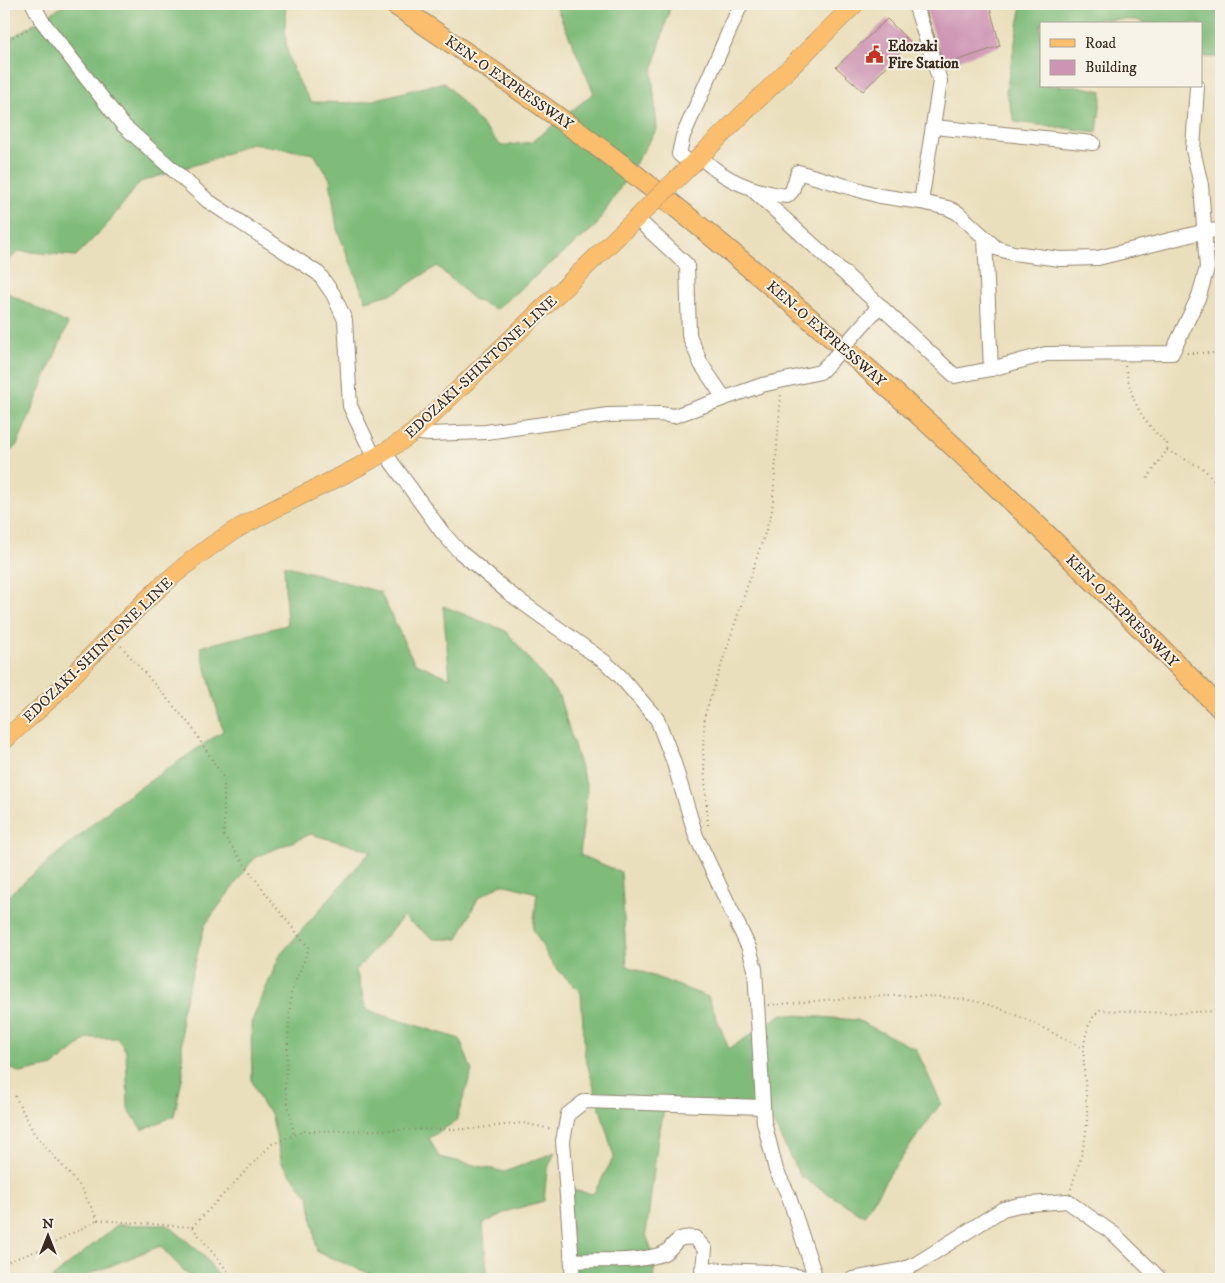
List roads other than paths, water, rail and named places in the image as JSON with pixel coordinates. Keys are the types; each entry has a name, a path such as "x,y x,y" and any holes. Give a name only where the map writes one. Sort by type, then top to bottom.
{"highway":[{"name":"KEN-O EXPRESSWAY","path":"394,4 542,106 620,163 803,312 1046,534 1221,709"}],"main road":[{"name":"EDOZAKI-SHINTONE LINE","path":"4,741 52,696 110,634 158,589 233,532 380,456 414,432 856,4"}],"street":[{"path":"33,4 42,21 123,126 208,201 319,274 334,294 345,320 350,406 380,456 442,532 459,551 509,593 605,662 658,719 674,760 696,836 749,948 755,969 764,1122 776,1170 788,1194 816,1279 768,1272 702,1274 704,1249 695,1238 685,1236 677,1239 661,1255 617,1260 572,1261"},
{"path":"741,4 683,136 679,154 693,163 716,170 752,189 876,308 955,376 992,370 1046,354 1172,353 1199,296 1207,268 1206,231 1201,185 1194,150 1197,88"},
{"path":"915,4 940,81 921,202"},
{"path":"934,127 1093,143"},
{"path":"752,189 787,196 792,191 798,172 880,196 921,202 958,213 996,248 1013,253 1060,259 1098,258 1206,231 1221,230"},
{"path":"641,214 687,265 689,335 701,364 724,398"},
{"path":"985,238 992,370"},
{"path":"414,432 428,434 486,432 608,415 660,414 674,416 724,398 781,381 820,372 876,308"},
{"path":"573,1279 563,1141 568,1114 585,1101 764,1107"},
{"path":"852,1279 904,1269 916,1264 1003,1209 1019,1205 1067,1201 1114,1234 1147,1264 1160,1279"}],"place":[{"name":"Edozaki Fire Station","path":"874,55"}]}
